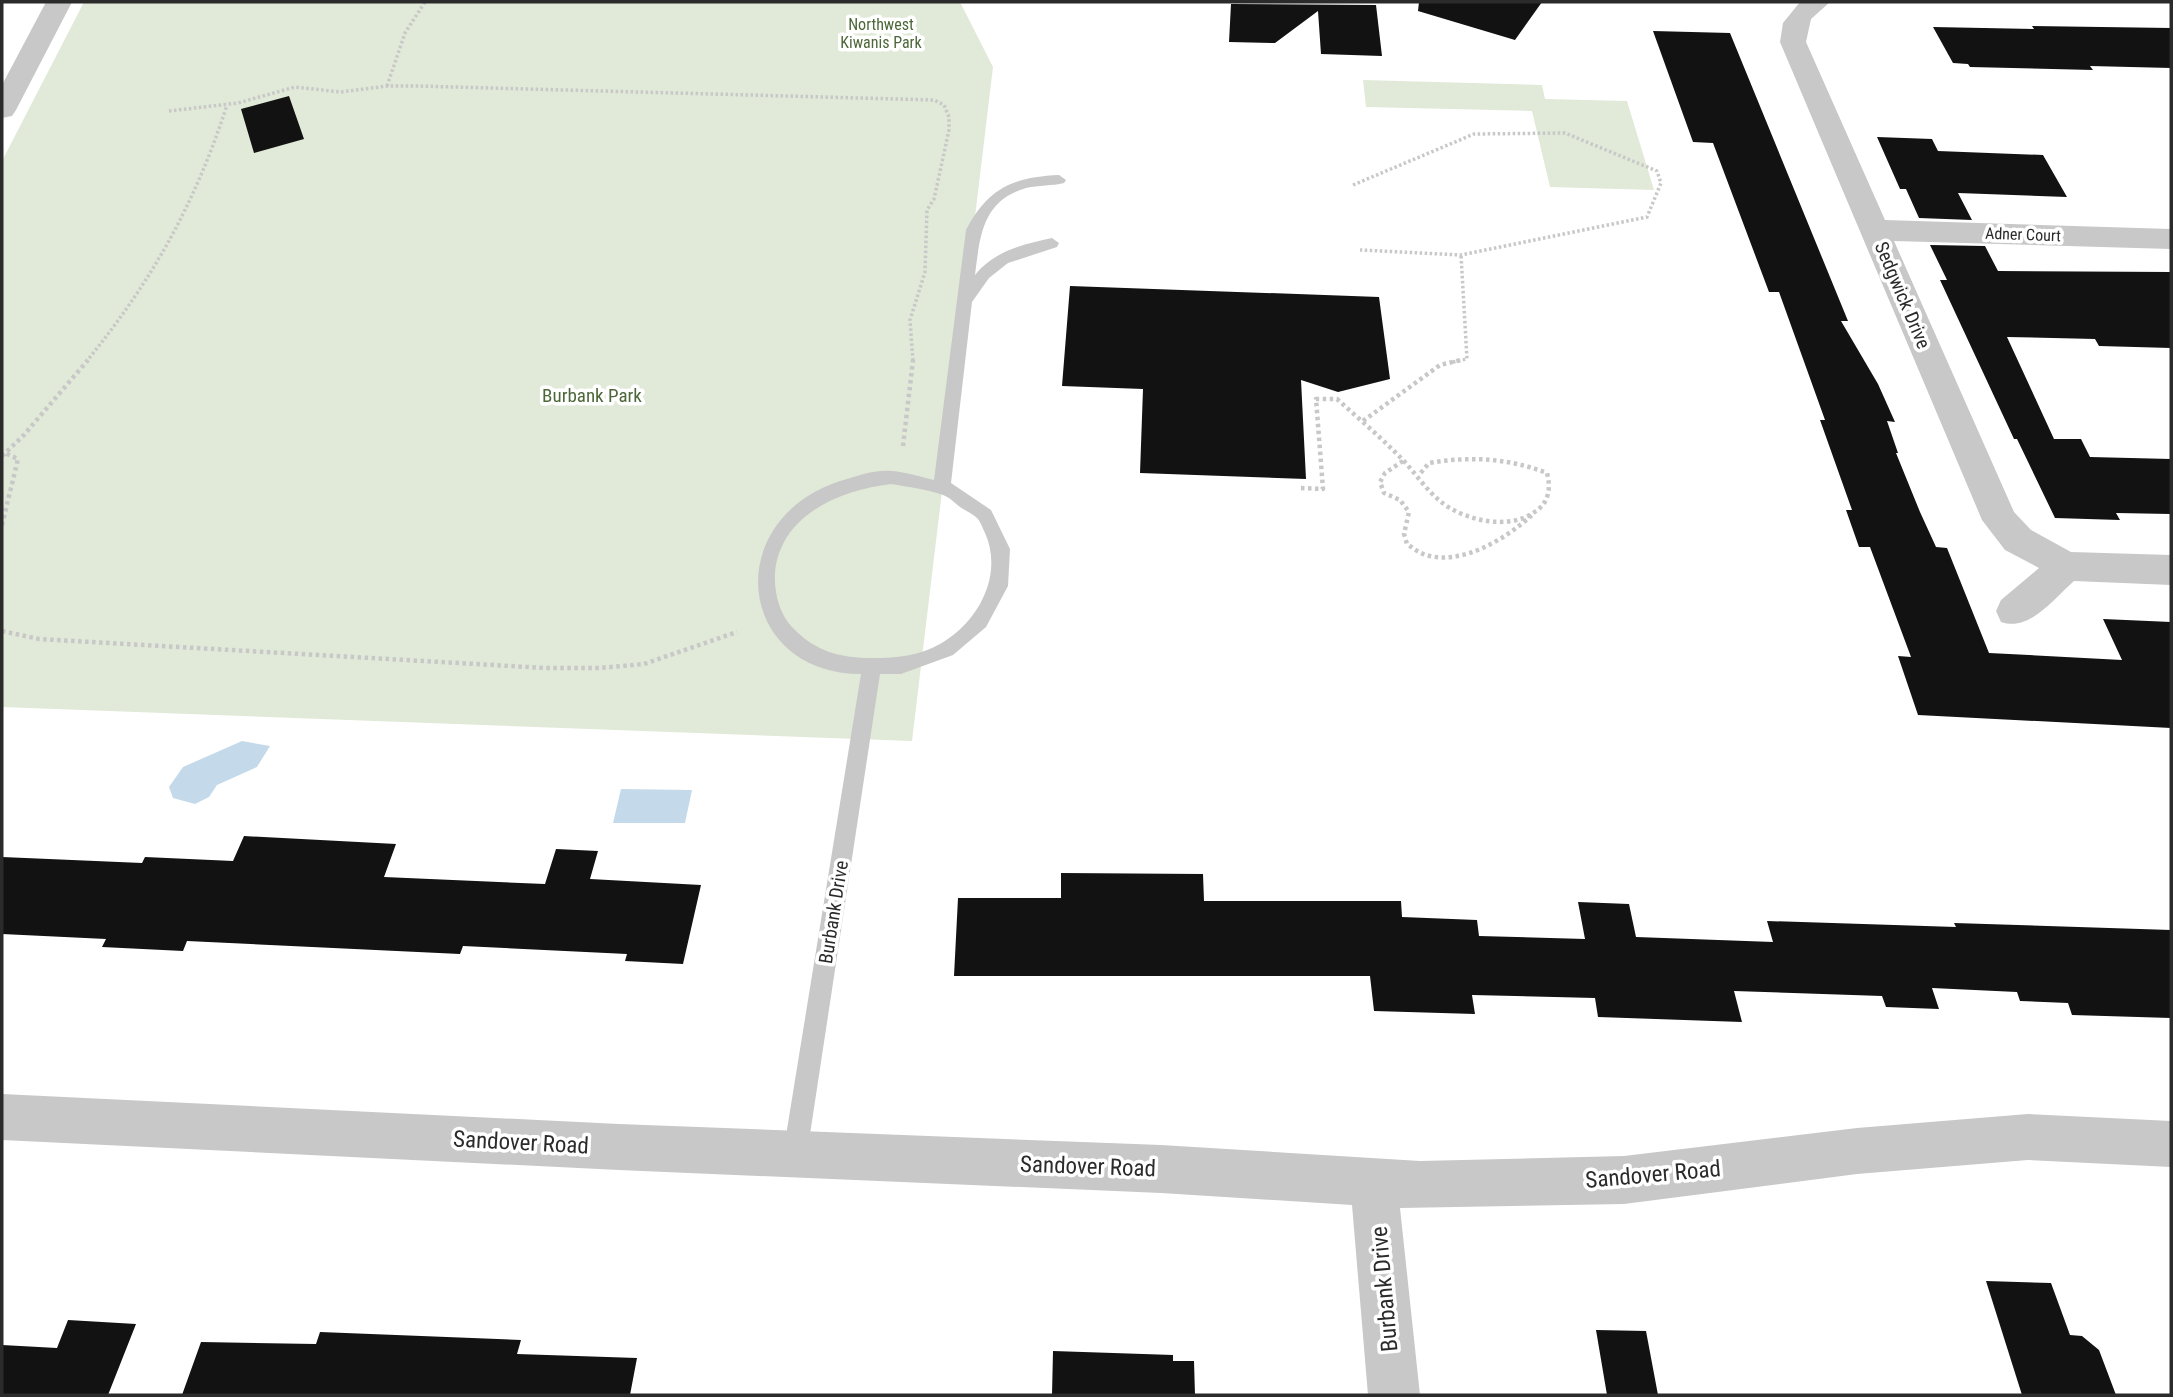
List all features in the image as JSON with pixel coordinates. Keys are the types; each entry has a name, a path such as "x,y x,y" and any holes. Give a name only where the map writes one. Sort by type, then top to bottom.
{"street":[{"path":"2,110 59,2"},
{"name":"Sedgwick Drive","path":"1817,2 1806,8 1798,17 1793,29 1793,42 2000,520 2018,540 2066,566"},
{"name":"Adner Court","path":"1875,230 2171,239"},
{"path":"2014,611 2066,566 2171,570"},
{"name":"Sandover Road","path":"2,1117 1161,1169 1420,1185 1624,1180 1857,1151 2028,1137 2171,1144"},
{"name":"Burbank Drive","path":"1374,1183 1394,1395"}],"lane":[{"path":"942,485 973,230 981,212 1000,194 1013,187 1042,180 1059,180"},
{"path":"964,311 981,275 993,263 1009,255 1052,243"},
{"path":"891,477 918,479 942,485 967,499 987,517 999,540 1004,565 999,591 986,616 965,639 905,667 872,670 842,666 816,657 794,643 778,624 768,603 765,581 768,558 778,536 793,517 814,500 838,488 864,480 891,477"},
{"name":"Burbank Drive","path":"795,1154 872,670"}],"path":[{"path":"387,86 405,33 425,2"},
{"path":"169,111 228,104 295,87 341,92 387,86 934,100 944,105 949,117 949,130 942,171 927,211 925,272 910,320 913,365 903,446"},
{"path":"2,525 18,459 4,455 93,355 153,273 193,201 214,154 228,104"},
{"path":"1353,185 1475,134 1565,133 1657,171 1661,183 1647,218 1461,256 1360,250"},
{"path":"1363,421 1440,365 1467,359 1461,256"},
{"path":"1301,488 1323,489 1316,399 1337,399 1419,475 1430,492 1444,505 1463,515 1481,520 1508,520 1532,514"},
{"path":"1403,461 1385,473 1381,482 1384,493 1400,499 1409,512 1404,534 1407,544 1426,555 1444,557 1464,554 1519,529 1546,503 1551,486 1547,473 1532,466 1476,458 1429,463 1419,475"},
{"path":"2,631 39,639 545,668 600,668 644,664 737,632"}],"green space":[{"name":"Burbank Park","path":"84,2 960,2 993,67 912,741 2,707 2,161"},
{"path":"1363,80 1542,85 1545,99 1627,101 1654,190 1550,187 1532,111 1366,107"}],"water":[{"path":"242,741 270,746 257,767 217,785 209,797 195,804 173,798 169,787 183,767"},
{"path":"621,789 692,790 685,823 613,823"}],"building":[{"path":"1419,2 1542,2 1515,40 1418,11"},
{"path":"1231,4 1376,5 1382,56 1321,54 1318,11 1275,43 1229,42"},
{"path":"2032,26 2171,28 2171,68 2090,66 2093,70 1970,67 1968,64 1953,63 1933,27 2034,29"},
{"path":"1653,31 1730,33 1848,321 1841,321 1878,384 1895,422 1887,421 1896,453 1920,512 1936,547 1947,548 1989,653 2122,660 2103,619 2171,622 2171,728 1918,715 1898,656 1911,657 1870,547 1859,547 1846,510 1852,510 1820,420 1825,420 1779,292 1769,292 1713,143 1693,142"},
{"path":"289,96 304,139 254,153 241,109"},
{"path":"1877,137 1932,139 1938,151 2043,155 2067,197 1958,193 1972,220 1919,218 1906,189 1900,189"},
{"path":"1930,245 1985,246 1998,271 2171,272 2171,348 2099,346 2095,339 2007,337 2054,439 2081,439 2090,457 2171,459 2171,514 2116,513 2120,520 2055,518 2017,439 2014,439 1940,280 1947,280"},
{"path":"1070,286 1379,297 1390,379 1338,392 1301,380 1306,479 1140,473 1143,389 1062,386"},
{"path":"244,836 396,844 384,877 545,884 556,849 598,851 590,879 701,885 683,964 625,961 627,954 463,946 460,954 187,941 183,951 102,947 106,939 2,934 2,857 142,863 145,857 233,861"},
{"path":"1061,873 1203,874 1204,901 1401,901 1402,917 1477,920 1479,936 1585,939 1578,902 1629,904 1636,937 1773,942 1767,921 1956,927 1954,923 2171,930 2171,1018 2072,1015 2068,1003 2020,1001 2017,992 1932,988 1939,1009 1886,1007 1882,996 1734,991 1742,1022 1598,1017 1595,998 1472,995 1475,1014 1374,1011 1370,976 954,976 958,898 1061,898"},
{"path":"1986,1281 2051,1283 2070,1335 2082,1336 2099,1350 2116,1395 2022,1395"},
{"path":"68,1320 136,1324 108,1395 2,1395 2,1345 57,1348"},
{"path":"1596,1330 1646,1331 1658,1395 1607,1395"},
{"path":"320,1332 521,1340 517,1354 637,1358 630,1395 182,1395 201,1342 316,1344"},
{"path":"1053,1351 1173,1355 1173,1361 1194,1361 1195,1395 1052,1395"}],"park label":[{"name":"Northwest Kiwanis Park","path":"881,33"}]}
